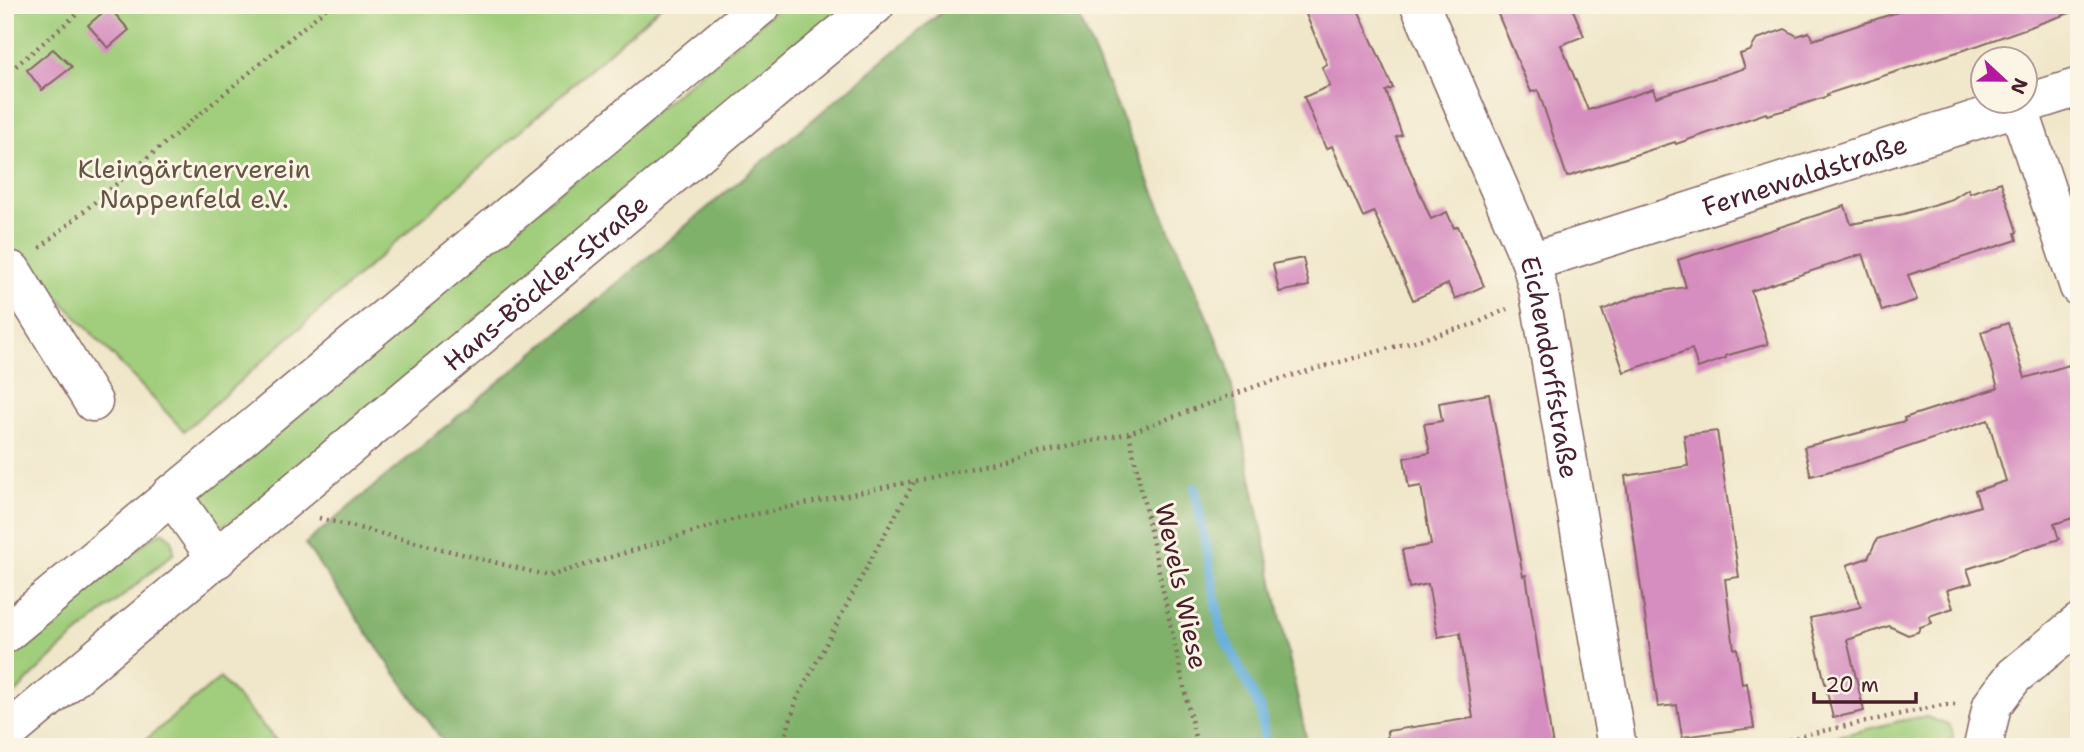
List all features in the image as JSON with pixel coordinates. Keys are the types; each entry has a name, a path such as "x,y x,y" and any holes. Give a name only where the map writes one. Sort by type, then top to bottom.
{"main road":[{"path":"5,634 762,5"},
{"name":"Hans-Böckler-Straße","path":"5,735 875,5"},
{"name":"Eichendorffstraße","path":"1420,5 1535,278 1617,747"},
{"name":"Fernewaldstraße","path":"2038,100 2079,87"},
{"name":"Fernewaldstraße","path":"1535,278 1990,116"},
{"path":"2021,116 2079,287"},
{"path":"12,271 93,402"},
{"path":"171,494 217,559"},
{"path":"1983,747 1992,705 2014,676 2079,623"}],"path":[{"path":"5,75 88,5"},
{"path":"12,271 330,5"},
{"path":"278,508 549,576 742,517 1129,433 1262,384 1475,324 1535,278"},
{"name":"Wevels Wiese","path":"1129,433 1197,747"},
{"path":"782,747 797,699 914,481"},
{"path":"1762,747 1942,705 1992,705"}],"green space":[{"name":"Kleingärtnerverein Nappenfeld e.V.","path":"5,5 662,5 184,431 39,277 5,302"},
{"path":"782,5 852,5 232,523 219,526 208,524 198,504 201,491"},
{"path":"950,5 1074,5 1227,364 1308,747 447,747 305,544"},
{"path":"164,532 172,540 174,553 69,641 5,705 5,660 153,536"},
{"path":"220,678 282,747 137,747"},
{"path":"1927,717 1950,726 1953,747 1811,747 1811,743 1912,718"}],"building":[{"path":"1302,5 1356,5 1393,88 1386,91 1402,135 1396,137 1431,219 1447,212 1454,228 1458,226 1484,286 1455,299 1448,284 1413,300 1374,212 1363,217 1332,146 1326,149 1304,97 1330,86 1322,67 1327,64"},
{"path":"1494,5 1571,5 1584,36 1561,45 1588,110 1653,89 1656,97 1745,68 1740,54 1750,51 1757,39 1785,29 1797,36 1809,32 1813,40 1919,5 2077,5 2078,10 1789,109 1767,115 1766,113 1567,177 1538,90 1531,92"},
{"path":"109,7 129,30 108,48 88,25"},
{"path":"53,49 72,67 42,90 27,70"},
{"path":"2001,182 2017,232 2017,240 1908,275 1917,300 1882,311 1863,254 1751,291 1768,344 1725,356 1726,358 1698,368 1692,349 1624,372 1602,310 1640,295 1686,287 1678,260 1845,206 1851,224 1904,214 1952,199 1968,189 1970,193"},
{"path":"1303,258 1309,286 1279,292 1273,264"},
{"path":"2008,323 2025,378 2069,365 2079,399 2079,516 2054,524 2059,539 1967,569 1972,583 1947,590 1953,608 1929,616 1932,623 1920,627 1918,632 1908,635 1889,626 1847,640 1864,711 1833,718 1810,618 1861,607 1847,565 1868,558 1877,539 1980,506 1975,491 2006,481 1988,420 1861,463 1811,476 1804,447 1905,421 1904,418 1998,388 1981,332"},
{"path":"1489,394 1523,576 1526,575 1553,747 1388,747 1387,731 1473,718 1460,633 1438,637 1428,584 1409,588 1402,550 1431,545 1421,486 1409,488 1404,458 1430,453 1424,424 1442,421 1439,403"},
{"path":"1717,431 1739,577 1725,579 1734,649 1737,648 1742,684 1747,683 1754,728 1682,737 1677,705 1658,707 1625,476 1688,466 1684,435"}],"waterway":[{"path":"1195,488 1221,631 1261,711 1265,747"}]}
